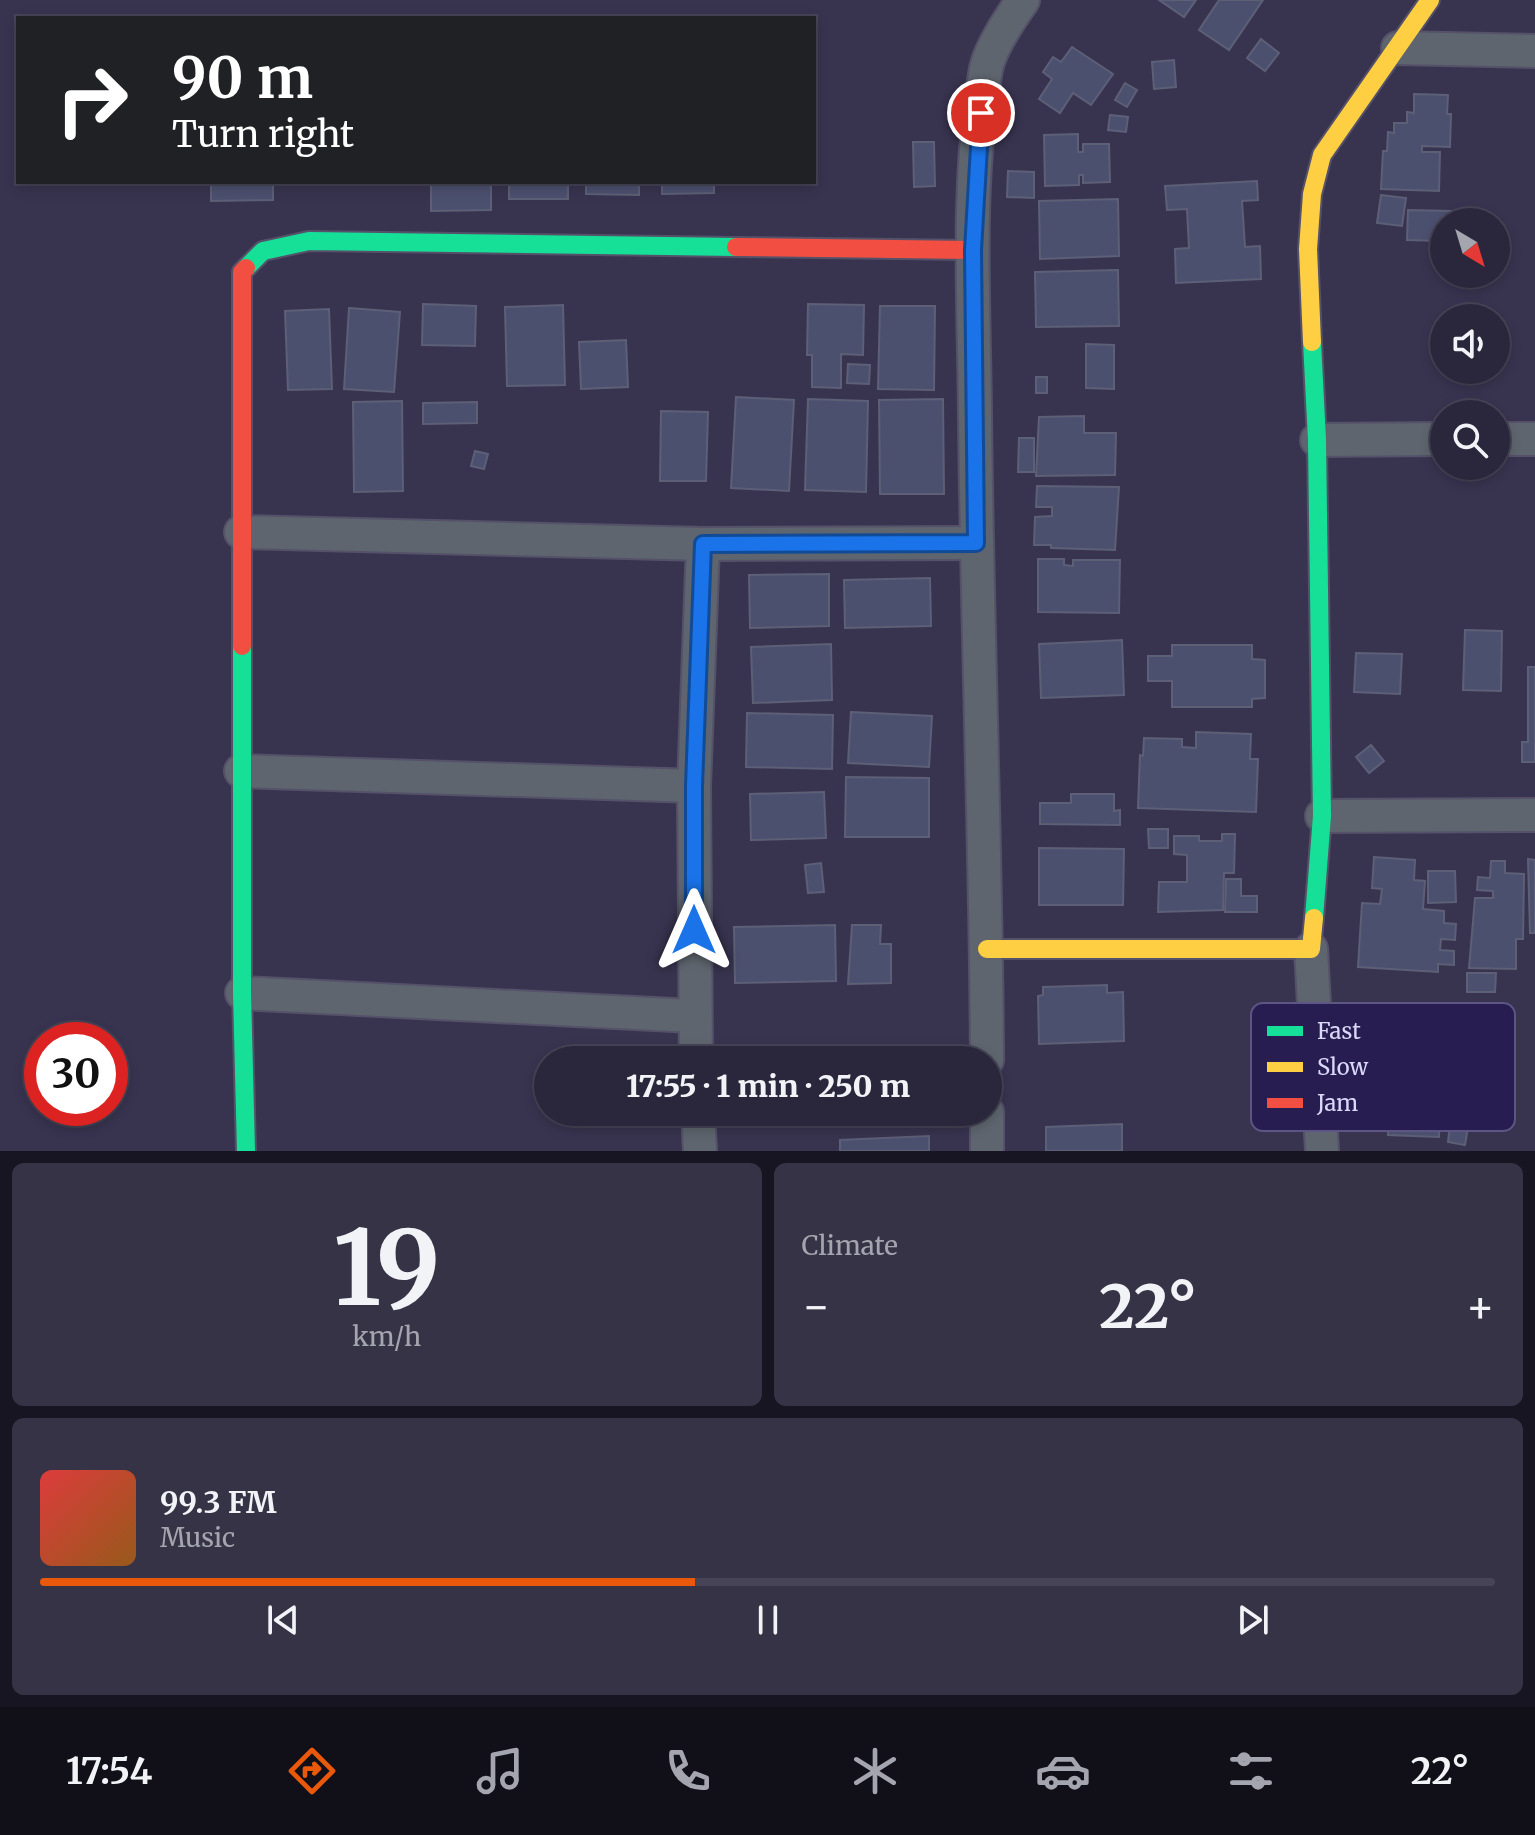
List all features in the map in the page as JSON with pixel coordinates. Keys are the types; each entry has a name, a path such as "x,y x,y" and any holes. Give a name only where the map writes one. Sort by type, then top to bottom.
{"street":[{"path":"987,1046 973,250 978,136 987,65 1023,0"},
{"path":"1314,1003 1311,949 1322,816 1317,440 1308,249 1312,194 1322,155 1430,0"},
{"path":"1398,48 1535,51"},
{"path":"246,1151 242,993 242,272 263,251 309,241 973,250"},
{"path":"1317,440 1430,439"},
{"path":"1510,439 1535,439"},
{"path":"241,532 703,544 976,543"},
{"path":"695,1046 694,786 703,544"},
{"path":"241,771 694,786"},
{"path":"1322,816 1535,815"},
{"path":"987,949 1311,949"},
{"path":"242,993 693,1016"},
{"path":"699,1126 700,1151"},
{"path":"987,1126 987,1151"},
{"path":"1321,1131 1322,1151"}],"building":[{"path":"1159,0 1196,0 1184,17"},
{"path":"1219,0 1263,0 1229,50 1199,30"},
{"path":"1261,39 1279,53 1265,71 1247,58"},
{"path":"1072,47 1113,74 1091,105 1073,93 1060,113 1039,99 1052,79 1043,72 1053,57 1061,62"},
{"path":"1174,60 1176,87 1154,89 1152,62"},
{"path":"1125,83 1137,90 1127,107 1115,100"},
{"path":"1414,94 1448,95 1450,147 1422,146 1422,152 1440,152 1439,191 1381,189 1383,151 1387,151 1388,132 1394,133 1394,123 1407,123 1407,112 1414,113"},
{"path":"1110,115 1128,117 1126,132 1108,130"},
{"path":"1078,134 1078,152 1083,152 1083,144 1109,144 1110,182 1083,183 1083,175 1079,175 1079,185 1045,186 1044,135"},
{"path":"913,142 934,142 935,186 914,187"},
{"path":"1008,171 1034,172 1034,198 1007,197"},
{"path":"1257,181 1258,200 1242,201 1245,247 1260,246 1261,279 1176,283 1175,249 1189,248 1187,209 1167,210 1165,186"},
{"path":"211,184 273,184 273,200 211,201"},
{"path":"431,184 491,184 491,210 431,211"},
{"path":"509,184 568,184 568,199 509,199"},
{"path":"586,184 639,184 639,195 586,194"},
{"path":"662,184 714,184 714,193 662,194"},
{"path":"1381,195 1406,198 1402,226 1377,223"},
{"path":"1118,199 1119,256 1040,259 1039,201"},
{"path":"1408,210 1430,211 1430,241 1407,240"},
{"path":"1118,270 1119,326 1036,327 1035,272"},
{"path":"423,304 476,306 475,346 422,345"},
{"path":"808,304 864,305 863,355 841,354 841,388 812,387 812,355 807,355"},
{"path":"563,305 565,385 507,386 505,307"},
{"path":"880,306 935,306 934,390 878,389"},
{"path":"349,308 400,312 394,392 344,389"},
{"path":"329,309 332,389 288,390 285,311"},
{"path":"626,340 628,387 581,389 579,342"},
{"path":"1086,344 1114,345 1114,389 1086,388"},
{"path":"848,364 870,365 869,384 847,383"},
{"path":"1036,377 1047,377 1047,393 1036,393"},
{"path":"736,397 794,400 789,491 731,488"},
{"path":"808,399 868,401 866,492 805,490"},
{"path":"943,399 944,494 880,494 879,400"},
{"path":"402,401 403,491 354,492 353,402"},
{"path":"477,402 477,423 423,424 423,403"},
{"path":"661,411 708,412 706,481 660,481"},
{"path":"1084,416 1084,433 1116,433 1115,475 1036,476 1039,417"},
{"path":"1019,438 1034,438 1034,472 1018,472"},
{"path":"475,451 488,454 484,469 471,466"},
{"path":"1037,486 1119,487 1115,550 1034,545 1035,517 1052,516 1052,507 1036,507"},
{"path":"1038,559 1064,559 1064,565 1073,566 1073,560 1120,560 1119,613 1038,612"},
{"path":"829,574 829,626 750,628 749,575"},
{"path":"930,578 931,626 845,628 844,580"},
{"path":"1465,630 1502,631 1501,691 1463,690"},
{"path":"1122,640 1124,695 1041,698 1039,644"},
{"path":"831,644 832,700 753,703 751,647"},
{"path":"1172,645 1252,645 1252,659 1265,660 1265,698 1252,699 1252,707 1172,707 1172,681 1148,681 1148,656 1172,656"},
{"path":"1356,653 1402,654 1400,694 1354,692"},
{"path":"1528,667 1535,667 1535,762 1522,762 1522,742 1528,742"},
{"path":"851,712 932,716 929,767 848,763"},
{"path":"747,713 833,715 832,769 746,767"},
{"path":"1196,732 1251,734 1250,759 1258,759 1256,812 1138,808 1140,755 1143,756 1144,738 1182,739 1182,747 1196,748"},
{"path":"1371,745 1384,761 1369,773 1356,757"},
{"path":"846,777 929,778 929,837 845,837"},
{"path":"824,792 826,838 751,840 750,794"},
{"path":"1071,794 1114,794 1114,811 1120,810 1120,825 1040,824 1040,803 1071,803"},
{"path":"1148,829 1168,829 1168,848 1149,848"},
{"path":"1222,834 1235,834 1234,873 1224,873 1223,910 1158,912 1159,882 1187,882 1187,855 1174,854 1174,836 1199,836 1199,841 1222,841"},
{"path":"1039,848 1124,849 1123,905 1039,905"},
{"path":"1374,857 1415,860 1414,880 1425,881 1423,909 1444,911 1444,923 1456,924 1455,940 1441,939 1440,950 1454,951 1454,965 1438,964 1438,972 1358,967 1362,903 1380,904 1382,889 1372,888"},
{"path":"1528,859 1535,860 1535,933 1530,933"},
{"path":"1491,861 1505,861 1505,873 1524,874 1523,939 1516,939 1516,969 1469,968 1475,898 1493,898 1493,891 1477,890 1478,877 1490,878"},
{"path":"821,863 824,892 808,893 805,865"},
{"path":"1428,871 1455,871 1456,902 1428,903"},
{"path":"1226,879 1241,879 1241,896 1257,896 1257,912 1225,912"},
{"path":"835,925 836,981 735,983 734,927"},
{"path":"852,925 881,925 880,944 891,944 891,983 848,984"},
{"path":"1467,973 1496,973 1495,992 1467,992"},
{"path":"1107,985 1107,993 1123,992 1124,1041 1039,1044 1038,996 1043,995 1043,987"},
{"path":"1122,1124 1122,1151 1046,1151 1046,1127"},
{"path":"1388,1131 1439,1131 1439,1137 1388,1135"},
{"path":"1449,1131 1467,1131 1465,1145 1448,1142"},
{"path":"929,1136 929,1151 840,1151 840,1140"}],"traffic: fast":[{"path":"246,268 263,251 309,241 736,247"},
{"path":"1312,342 1317,440 1322,816 1314,918"},
{"path":"242,646 242,993 246,1151"}],"traffic: slow":[{"path":"1312,342 1308,249 1312,194 1322,155 1430,0"},
{"path":"987,949 1311,949 1314,918"}],"traffic: jam":[{"path":"736,247 973,250"},
{"path":"242,646 242,272 246,268"}],"route":[{"path":"694,930 694,786 703,544 976,543 973,250 981,113"}]}
